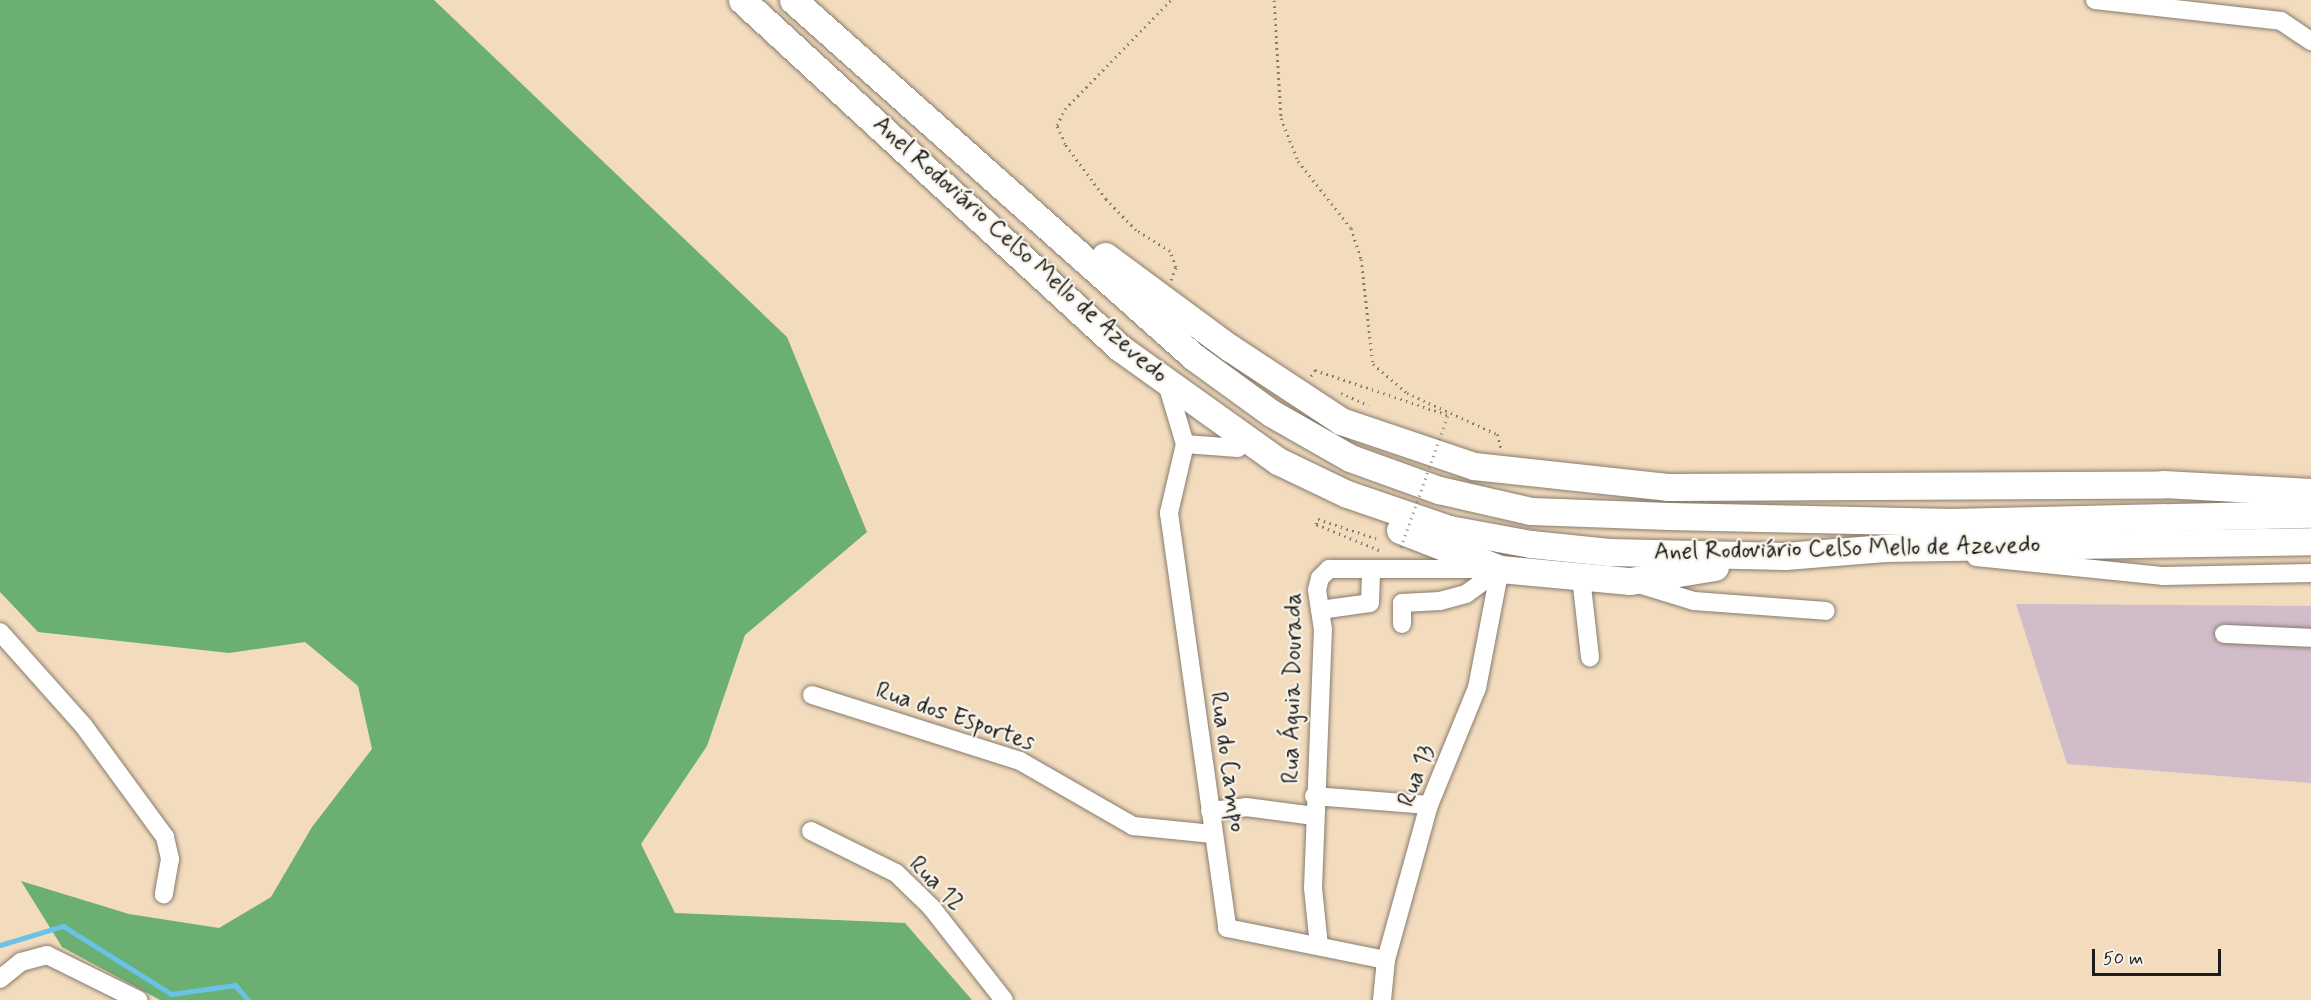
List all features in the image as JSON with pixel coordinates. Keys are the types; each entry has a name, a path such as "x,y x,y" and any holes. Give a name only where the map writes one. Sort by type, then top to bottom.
{"highway":[{"name":"Anel Rodoviário Celso Mello de Azevedo","path":"742,0 1120,348 1167,384 1278,461 1347,494 1449,529 1531,544 1609,552 1785,555 1885,548 2311,542"},
{"name":"Anel Rodoviário Celso Mello de Azevedo","path":"793,0 1194,357 1271,413 1350,458 1439,490 1531,512 1669,516 1951,522 2311,514"},
{"path":"956,143 1001,167 1110,260 1230,348 1341,421 1431,443 1474,466 1509,472 1667,487 2163,484 2311,492"},
{"path":"1205,411 1238,448 1287,485 1500,570 1630,581 1785,555"}],"street":[{"path":"2095,0 2281,21 2311,41"},
{"name":"Rua do Campo","path":"1167,384 1185,444 1169,513 1227,928 1386,960"},
{"path":"1185,444 1238,448"},
{"path":"1885,548 2164,576 2311,573"},
{"name":"Rua Águia Dourada","path":"1319,946 1313,888 1314,796 1323,630 1320,610 1320,578 1329,569 1500,570"},
{"path":"1320,610 1370,603 1371,569"},
{"path":"1402,624 1402,603 1440,601 1466,594 1500,570"},
{"name":"Rua 13","path":"1382,1000 1386,960 1429,805 1477,688 1500,570"},
{"path":"1581,577 1590,657"},
{"path":"1630,581 1694,601 1826,611"},
{"path":"0,632 83,725 165,837 170,859 164,894"},
{"path":"2224,634 2311,638"},
{"name":"Rua dos Esportes","path":"812,695 1020,761 1133,826 1213,834"},
{"path":"1314,796 1429,805"},
{"path":"1209,811 1246,807 1314,816"},
{"name":"Rua 12","path":"811,831 896,873 931,907 1004,1000"},
{"path":"0,979 21,962 47,955 138,1000"}],"path":[{"path":"1161,297 1168,289 1176,267 1170,251 1136,230 1106,200 1065,144 1057,125 1065,109 1171,0"},
{"path":"1274,0 1281,118 1298,160 1351,228 1361,259 1373,364 1416,397 1497,434 1509,472"},
{"path":"1320,383 1310,378 1315,370 1448,415 1401,547 1318,519 1316,525 1394,557 1403,569"},
{"path":"1330,388 1370,406"},
{"path":"1413,403 1416,397"}],"shaded area":[{"path":"2016,604 2311,606 2311,783 2067,764"}],"green space":[{"path":"0,0 434,0 787,337 867,532 745,635 707,746 641,844 675,913 905,923 972,1000 160,1000 62,947 21,881 129,914 219,928 271,897 312,827 372,749 358,686 305,642 229,653 38,632 0,592"}],"waterway":[{"path":"0,945 63,926 171,994 235,985 248,1000"}]}
